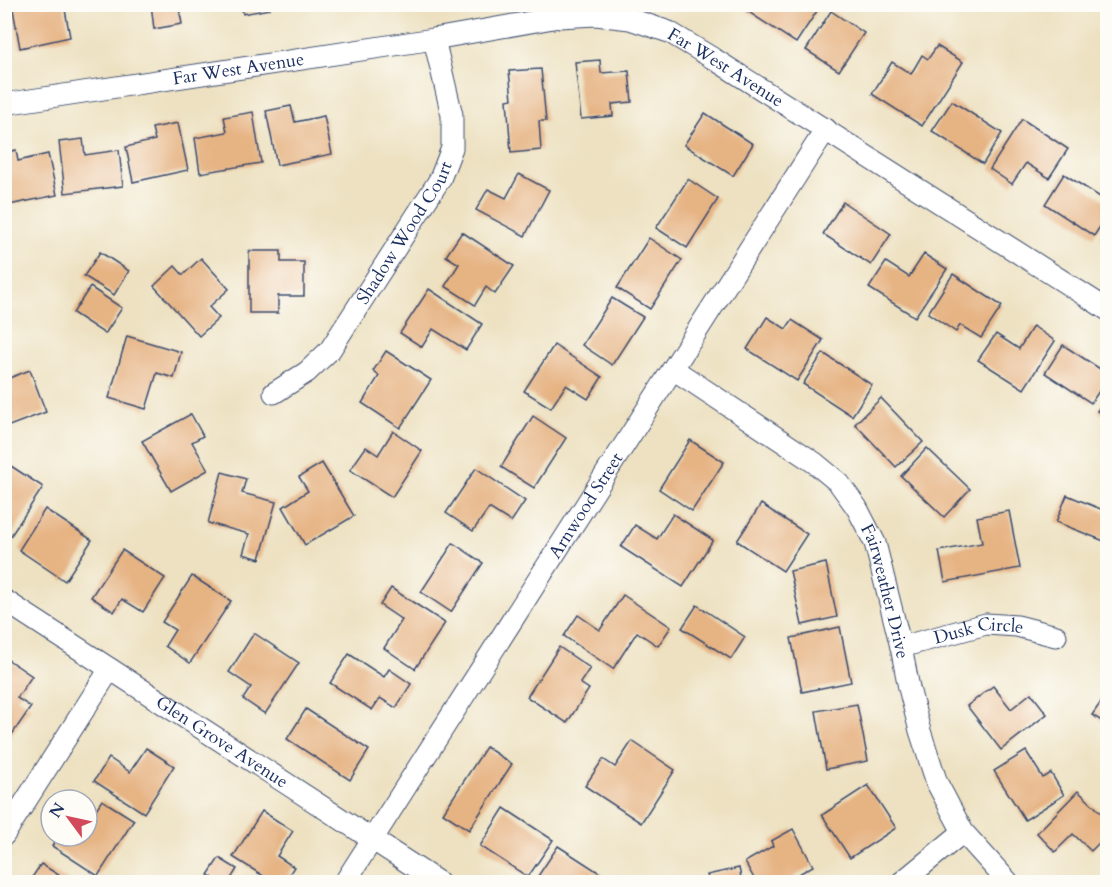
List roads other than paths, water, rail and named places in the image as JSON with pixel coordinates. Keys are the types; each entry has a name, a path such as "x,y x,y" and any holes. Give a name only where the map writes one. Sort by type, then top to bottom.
{"street":[{"name":"Far West Avenue","path":"4,104 434,39 559,17 596,15 630,19 669,32 826,129 1107,310"},
{"name":"Shadow Wood Court","path":"274,393 307,372 330,350 440,179 452,148 452,114 434,39"},
{"name":"Arnwood Street","path":"345,882 826,129"},
{"name":"Fairweather Drive","path":"673,369 815,463 839,483 857,508 875,543 909,688 937,783 963,832 1008,882"},
{"name":"Glen Grove Avenue","path":"4,600 438,882"},
{"name":"Dusk Circle","path":"901,647 986,624 1017,626 1056,636"},
{"path":"4,835 110,669"},
{"path":"902,882 963,832"}]}
